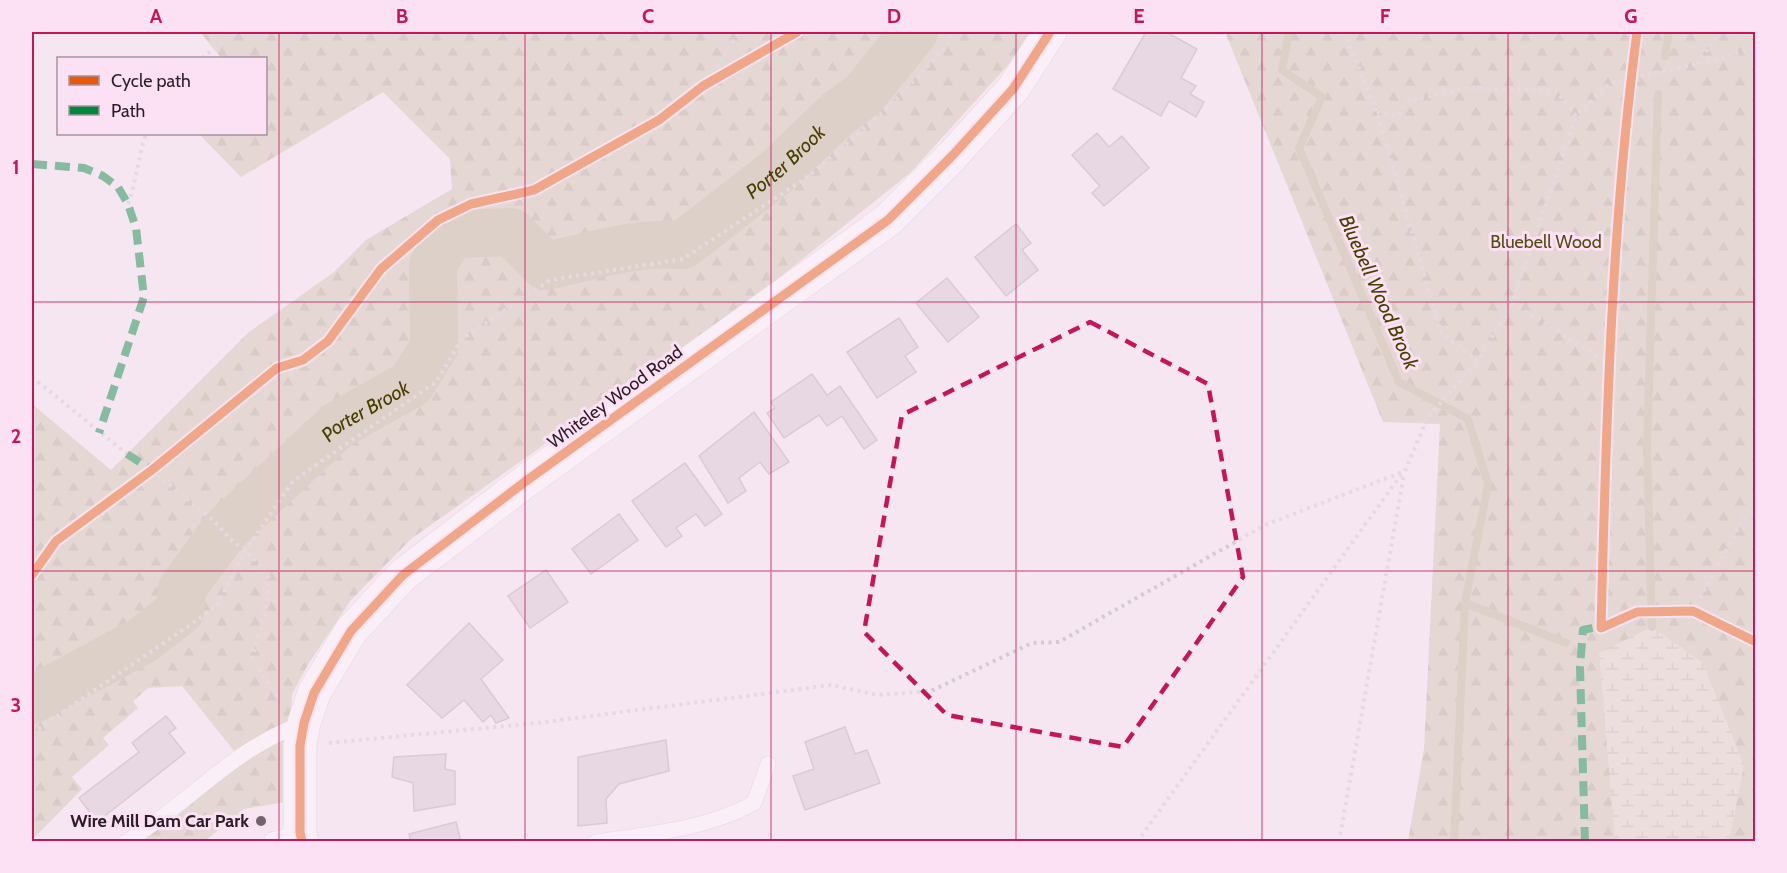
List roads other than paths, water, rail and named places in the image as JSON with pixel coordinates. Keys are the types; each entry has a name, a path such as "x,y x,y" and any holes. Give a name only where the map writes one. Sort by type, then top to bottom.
{"street":[{"name":"Whiteley Wood Road","path":"291,838 302,735 314,693 351,631 403,575 526,481 888,220 953,155 1013,89 1050,32"}],"lane":[{"path":"126,842 148,828 243,752 274,734 302,735"},
{"path":"596,842 660,832 732,815 754,803 768,764"}],"waterway":[{"name":"Porter Brook","path":"32,700 143,640 180,611 182,589 224,531 338,425 411,384 434,347 433,265 451,234 511,232 545,266 648,245 683,245 779,170 837,114 863,95 914,32"},
{"name":"Bluebell Wood Brook","path":"1289,32 1282,70 1322,97 1299,148 1399,382 1468,419 1488,484 1465,603 1454,842"},
{"path":"1665,56 1669,32"},
{"path":"1652,627 1647,447 1658,94"},
{"path":"1465,603 1566,643"}],"place":[{"name":"Wire Mill Dam Car Park","path":"261,821"}],"park label":[{"name":"Bluebell Wood","path":"1546,242"}]}
